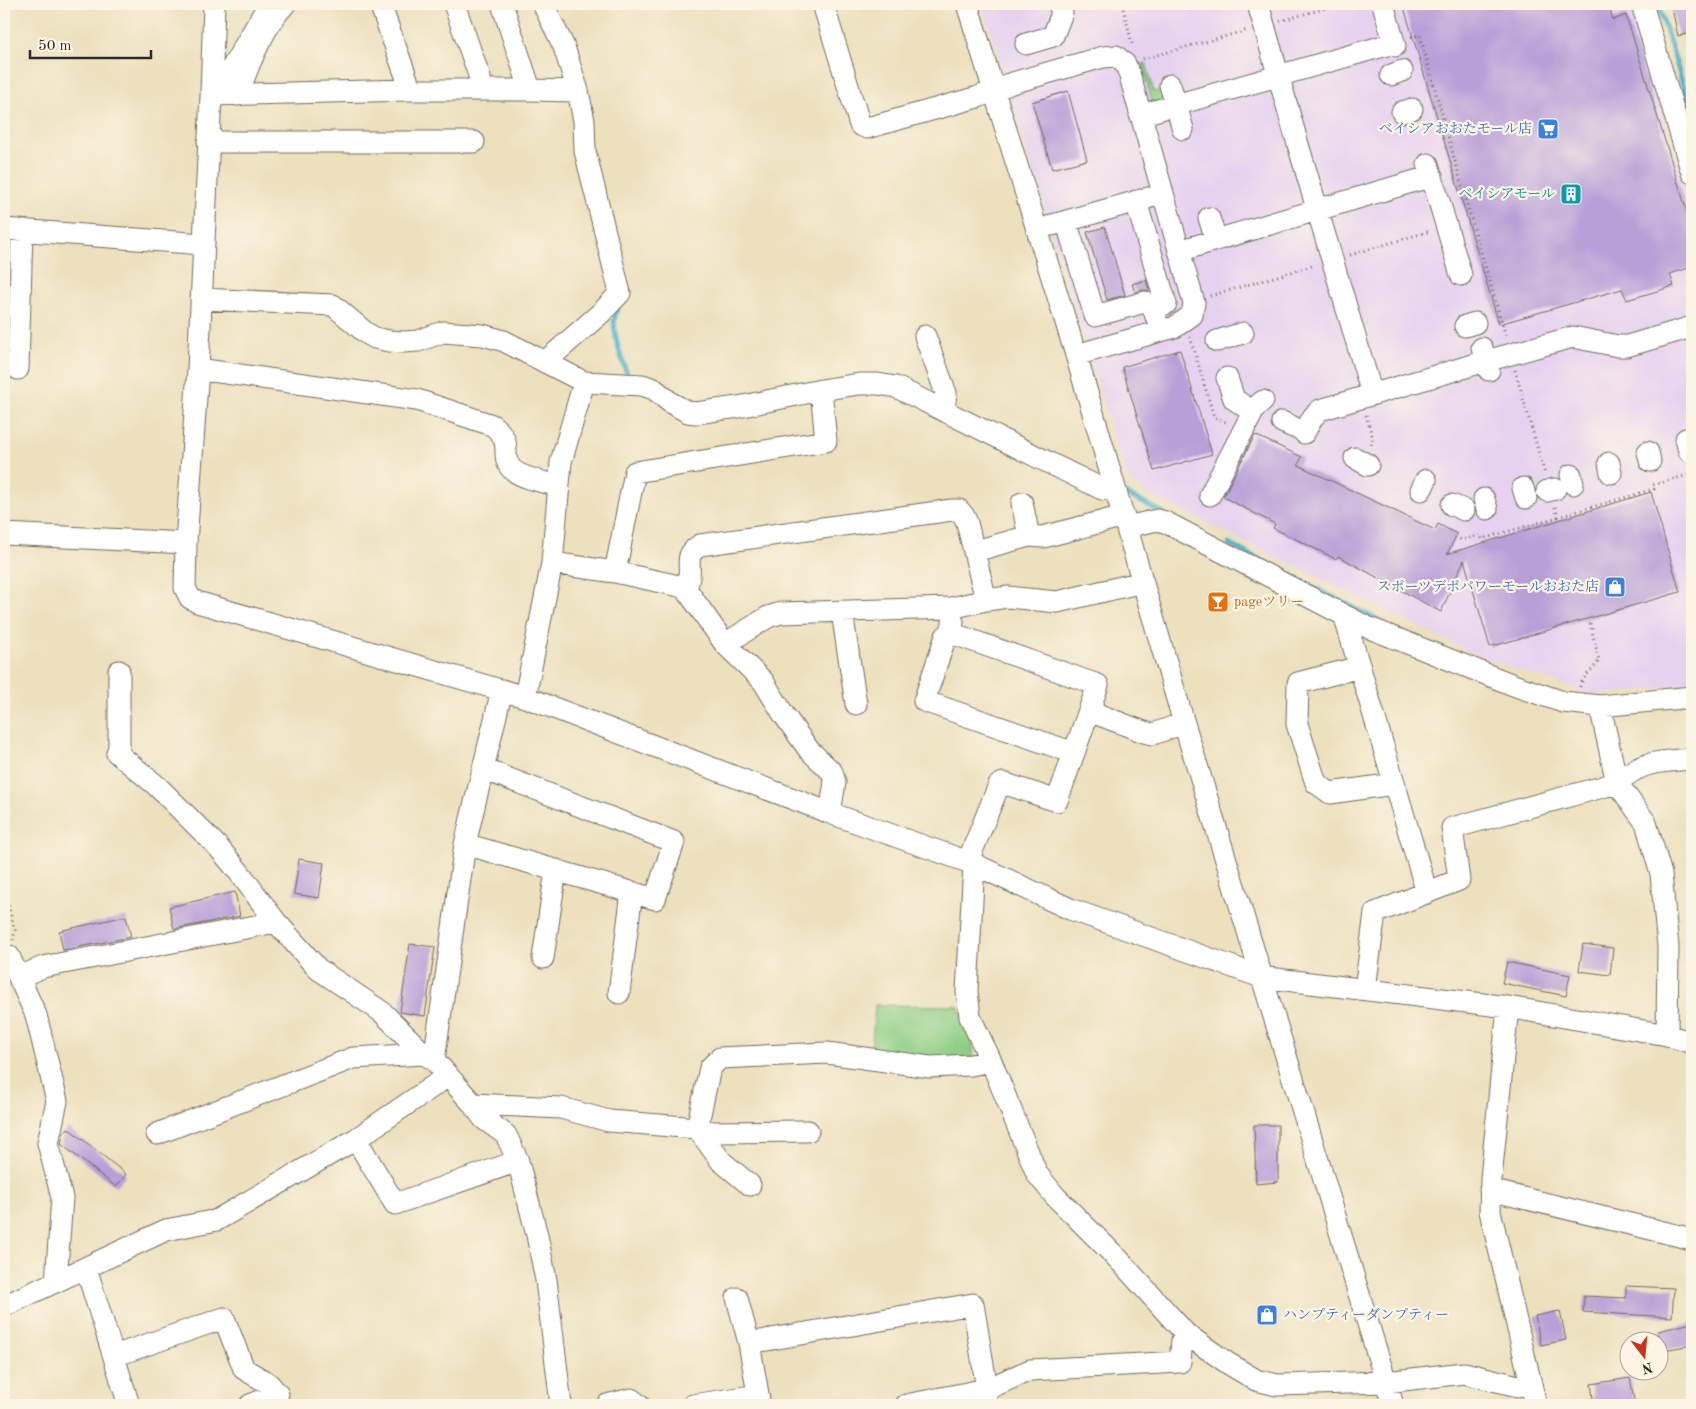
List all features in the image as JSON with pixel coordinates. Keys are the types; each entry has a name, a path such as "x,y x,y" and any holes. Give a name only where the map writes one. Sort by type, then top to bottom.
{"street":[{"path":"214,4 223,95"},
{"path":"269,4 223,83 223,95 208,142 198,369 186,543 185,588 190,598 197,602 525,697 830,813 971,863 1070,909 1261,977 1508,1007 1667,1035 1692,1043"},
{"path":"223,95 245,76 267,29 285,4"},
{"path":"380,4 408,79 409,90"},
{"path":"454,4 480,78 481,90"},
{"path":"502,4 529,90"},
{"path":"543,4 564,47 578,91 584,121 586,151 620,293 602,312 545,362"},
{"path":"823,4 860,125 867,128 978,98 994,90 1103,57 1116,56 1125,64 1129,73 1132,104 1162,193 1194,303 1192,315 1175,327 1076,355"},
{"path":"967,4 1076,355 1184,724 1392,1405"},
{"path":"1026,44 1053,36 1062,13 1059,4"},
{"path":"1258,4 1372,394"},
{"path":"1642,4 1692,173"},
{"path":"1132,104 1176,105 1398,39 1380,10"},
{"path":"1170,85 1183,129"},
{"path":"223,95 409,90 578,91"},
{"path":"208,142 474,142"},
{"path":"1179,251 1318,209 1430,170 1435,207 1460,283"},
{"path":"1037,230 1131,198 1162,193"},
{"path":"1074,216 1095,316 1145,302 1154,307 1166,304 1131,198"},
{"path":"1209,218 1216,239"},
{"path":"18,369 13,230 204,244"},
{"path":"201,299 332,305 374,338 403,342 418,340 443,332 483,335 504,341 584,382 642,384 688,412 696,413 738,407 859,384 878,384 896,387 1102,489 1115,492"},
{"path":"1154,307 1160,331"},
{"path":"1227,378 1234,399 1271,416 1313,417 1320,410 1372,394 1411,388 1449,377 1486,360 1574,344 1619,352 1627,346 1657,344 1692,328"},
{"path":"1217,341 1243,333"},
{"path":"925,336 946,393 944,410"},
{"path":"198,369 417,400 492,425 499,430 506,440 508,463 511,469 533,479 558,486"},
{"path":"525,697 552,562 561,462 584,382"},
{"path":"615,572 636,472 826,440 821,390"},
{"path":"1210,495 1271,416"},
{"path":"1022,502 1029,536"},
{"path":"686,589 689,576 688,561 690,554 700,545 959,510 964,516 975,551 986,600"},
{"path":"975,551 1029,536 1043,537 1125,522 1157,520 1165,522 1367,627 1516,686 1563,702 1600,706 1692,697"},
{"path":"4,534 186,543"},
{"path":"552,562 615,572 686,589 725,644 763,681 809,750 832,772 835,782 830,813"},
{"path":"725,644 775,614 951,608 1008,597 1057,602 1144,582"},
{"path":"951,608 955,613 951,633 946,636 924,701 1074,752"},
{"path":"842,612 856,704"},
{"path":"1344,615 1426,893"},
{"path":"951,633 1098,685 1057,801 1003,783 999,785 971,863 967,991 970,1017 991,1061 1037,1174 1054,1196 1120,1261 1186,1334 1256,1380 1277,1385 1386,1382 1464,1374 1518,1386 1530,1384"},
{"path":"1360,667 1298,683 1298,724 1316,783 1330,793 1394,784"},
{"path":"119,671 119,747 117,753 157,786 218,847 240,872 276,922 318,969 382,1012 448,1076 484,1119 506,1135 518,1161 537,1234 546,1280 561,1405"},
{"path":"429,1057 465,844 502,690"},
{"path":"1600,706 1617,783 1646,823 1661,874 1668,947 1667,1035"},
{"path":"1088,711 1152,734 1184,724"},
{"path":"1365,989 1375,913 1459,880 1452,828 1617,783 1627,773 1639,766 1653,762 1692,759"},
{"path":"465,844 655,899 674,842 483,769"},
{"path":"543,958 556,870"},
{"path":"619,993 632,892"},
{"path":"19,977 43,967 276,922"},
{"path":"6,956 19,977 36,1015 57,1101 48,1142 62,1198 56,1282"},
{"path":"1508,1007 1490,1190 1490,1211 1536,1405"},
{"path":"750,1185 721,1161 697,1128 710,1068 720,1058 827,1053 930,1067 971,1066 991,1061"},
{"path":"157,1134 353,1058 429,1057"},
{"path":"4,1306 166,1230 217,1220 356,1139 448,1076"},
{"path":"473,1104 561,1108 609,1121 697,1128 712,1132 808,1131"},
{"path":"356,1139 395,1204 518,1161"},
{"path":"1490,1190 1692,1239"},
{"path":"86,1268 129,1405"},
{"path":"693,1405 759,1400 749,1343 737,1298"},
{"path":"749,1343 973,1304 986,1397"},
{"path":"114,1356 224,1318 244,1368 268,1383 278,1394 250,1405"},
{"path":"906,1405 986,1397 1030,1370 1180,1362 1182,1340 1186,1334"},
{"path":"607,1405 630,1399 639,1405"}],"path":[{"path":"1122,4 1135,54"},
{"path":"1136,61 1340,4"},
{"path":"1398,39 1420,35 1468,208"},
{"path":"1190,334 1214,417 1271,416"},
{"path":"1456,537 1462,540 1481,535 1482,539 1654,489 1653,485 1692,474"},
{"path":"1581,684 1599,660 1590,623"},
{"path":"4,891 15,930 6,956"}],"shaded area":[{"path":"982,4 1631,4 1692,215 1692,685 1592,695 1478,656 1145,493 1126,477"}],"green space":[{"path":"1146,63 1154,92 1162,90 1165,100 1152,103 1142,65"},
{"path":"875,1005 958,1006 972,1042 974,1060 871,1053"}],"building":[{"name":"ベイシアモール","path":"1403,4 1608,4 1613,20 1626,15 1692,228 1692,267 1670,274 1674,286 1627,300 1622,289 1499,324"},
{"path":"1671,4 1692,4 1692,33 1678,36"},
{"path":"1068,91 1087,160 1052,169 1032,102"},
{"path":"1105,227 1125,295 1107,300 1087,232"},
{"path":"1146,280 1149,290 1135,292 1132,284"},
{"path":"1180,350 1212,454 1154,471 1122,367"},
{"path":"1255,435 1302,457 1298,465 1435,530 1438,524 1457,534 1447,554 1651,492 1680,592 1490,647 1464,560 1441,612 1338,556 1336,559 1273,528 1275,524 1223,497"},
{"path":"299,859 324,863 319,898 294,894"},
{"path":"235,892 240,916 174,929 169,907"},
{"path":"126,916 131,937 63,950 59,931"},
{"path":"410,944 435,947 425,1016 400,1012"},
{"path":"1583,944 1613,948 1610,975 1579,971"},
{"path":"1507,962 1570,975 1566,996 1502,983"},
{"path":"1254,1125 1278,1125 1278,1182 1256,1184"},
{"path":"68,1128 126,1174 116,1187 61,1144 63,1134"},
{"path":"1626,1286 1674,1288 1672,1317 1583,1312 1584,1296 1626,1298"},
{"path":"1560,1311 1566,1340 1541,1345 1535,1316"},
{"path":"1692,1323 1692,1345 1668,1349 1668,1332 1658,1331"},
{"path":"1618,1380 1618,1382 1631,1382 1635,1405 1594,1405 1591,1384"}],"waterway":[{"path":"1658,4 1692,114"},
{"path":"618,308 614,323 615,333 629,379"},
{"path":"1124,493 1163,513"},
{"path":"1229,544 1384,623"}],"place":[{"name":"ベイシアおおたモール店","path":"1548,129"},
{"name":"ベイシアモール","path":"1571,194"},
{"name":"スポーツデポパワーモールおおた店","path":"1615,587"},
{"name":"pageツリー","path":"1218,602"},
{"name":"ハンプティーダンプティー","path":"1267,1315"}]}
